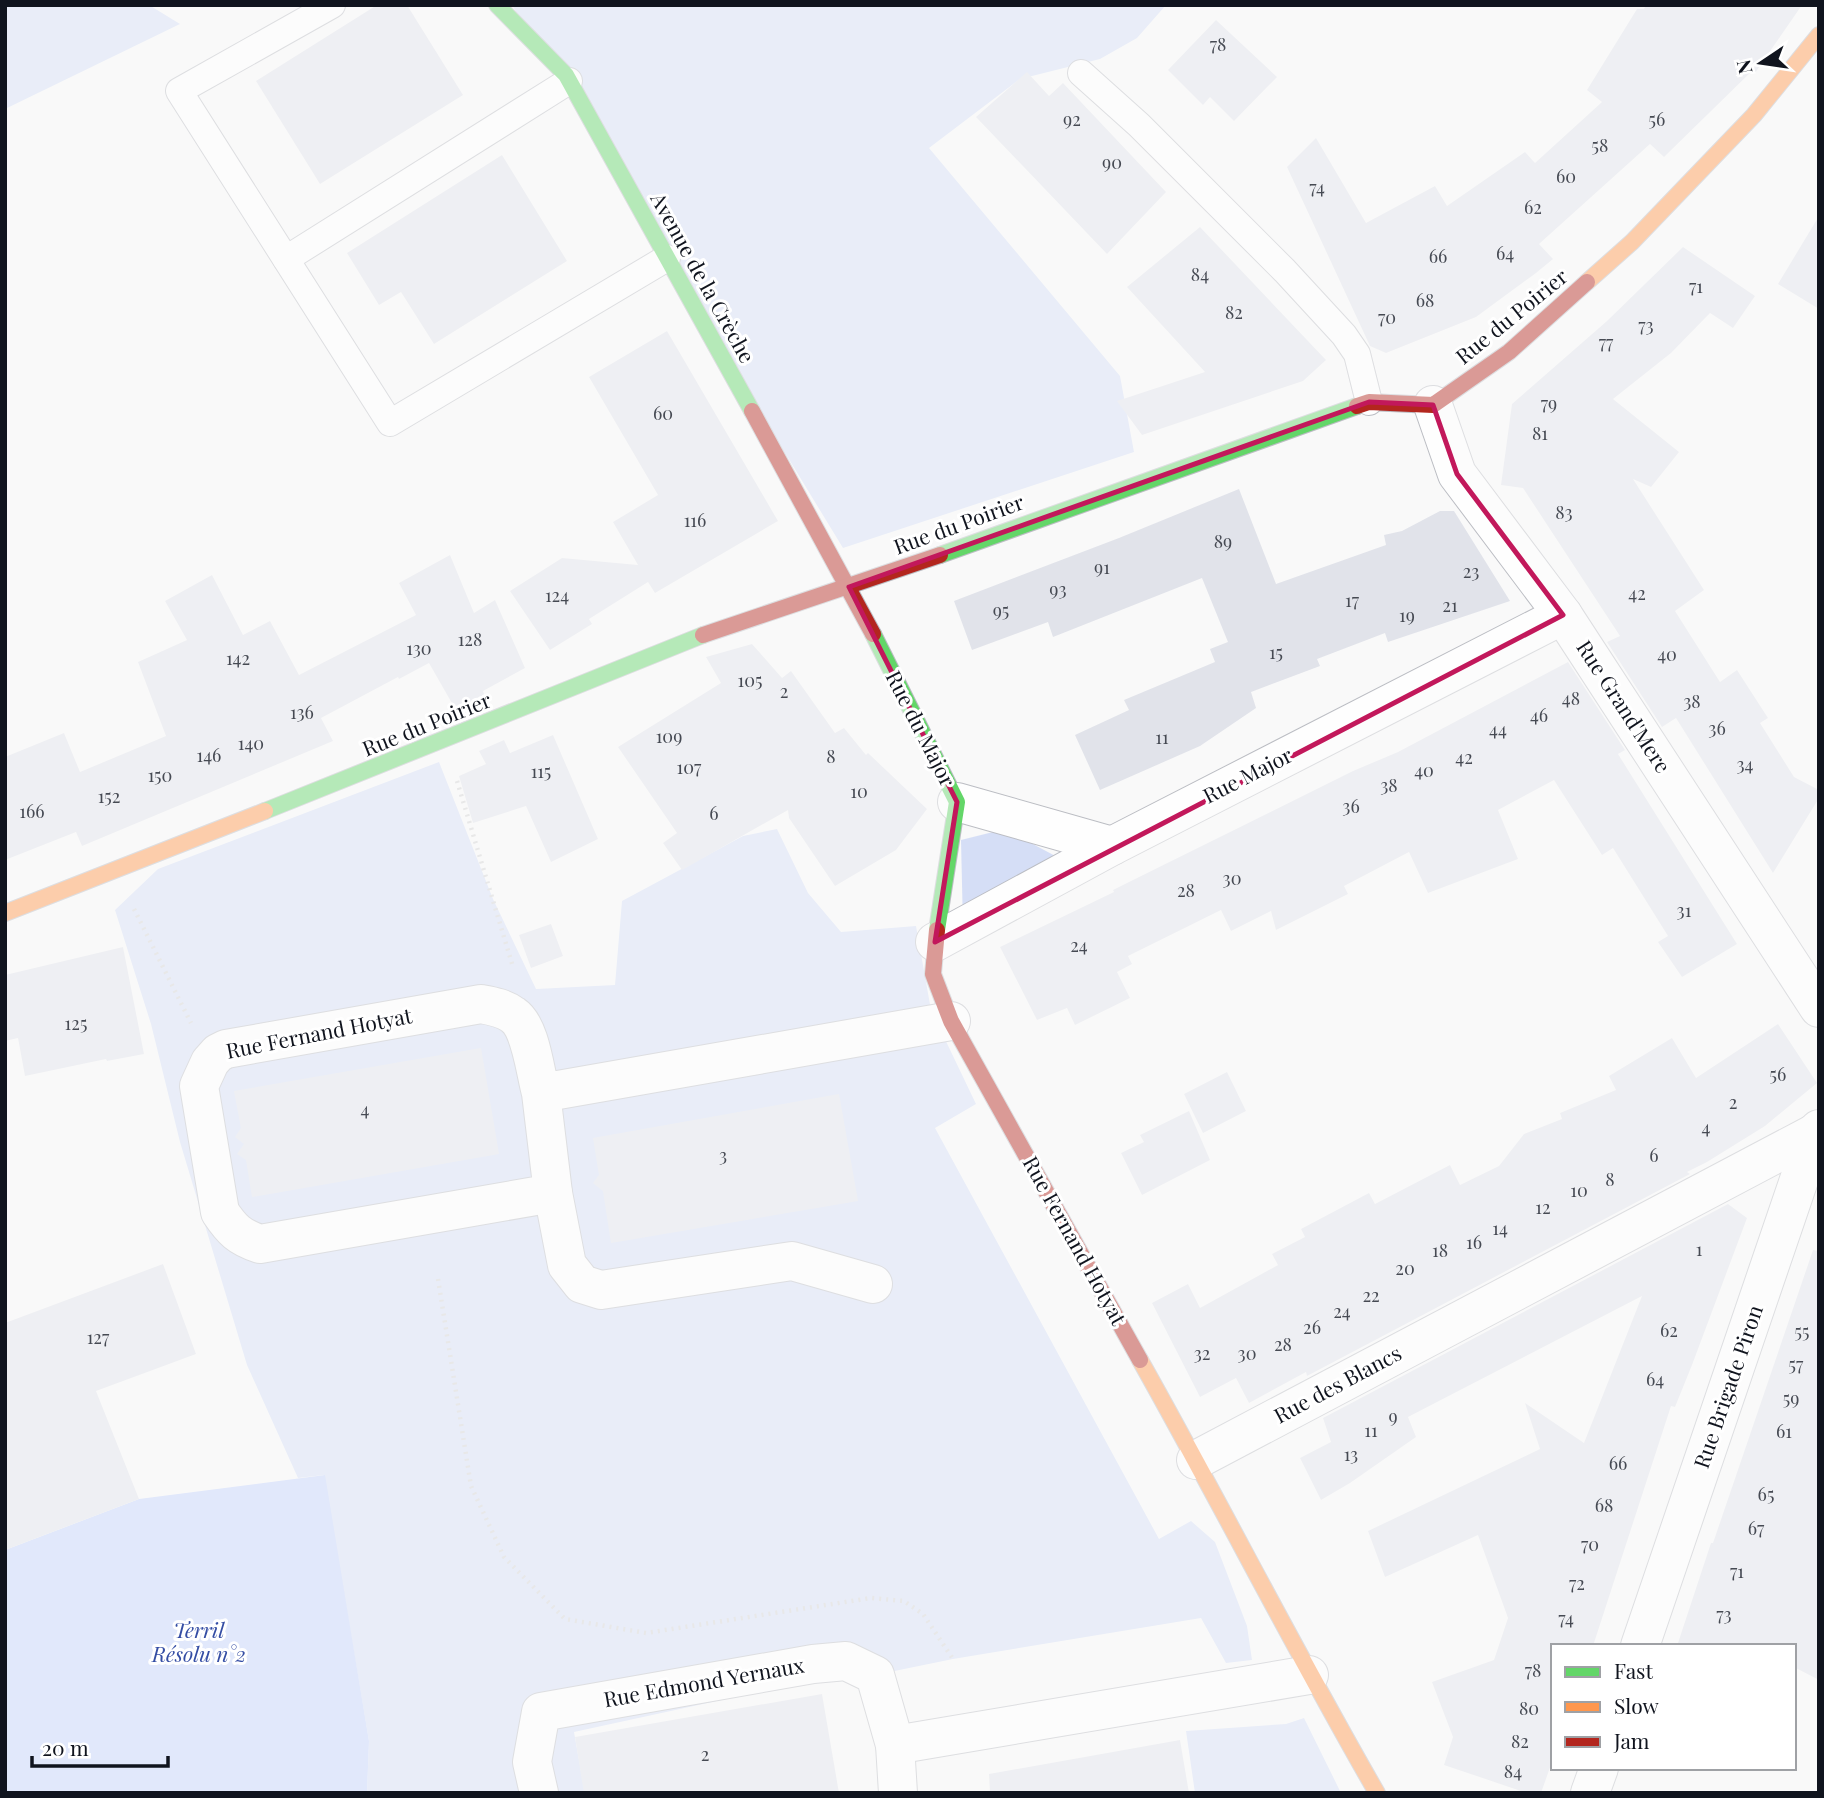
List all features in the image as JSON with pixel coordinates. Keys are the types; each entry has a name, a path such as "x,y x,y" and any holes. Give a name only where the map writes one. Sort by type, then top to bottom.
{"street":[{"name":"Avenue de la Crèche","path":"497,5 566,75 849,587"},
{"name":"Rue du Poirier","path":"5,913 447,740 684,642 824,593 849,587 1369,402 1433,405 1509,352 1632,242 1754,114 1819,35"},
{"name":"Rue Grand'Mere","path":"1433,405 1457,474 1563,615 1819,1008"},
{"name":"Rue du Major","path":"849,587 957,802 1112,846"},
{"name":"Rue Major","path":"935,942 1112,846 1563,615"},
{"name":"Rue Fernand Hotyat","path":"957,802 935,942 933,974 951,1021 1196,1460"},
{"name":"Rue Fernand Hotyat","path":"553,1193 260,1244 244,1239 230,1228 220,1212 199,1086 210,1062 226,1049 481,1004 502,1009 515,1016 525,1030 541,1093 553,1193 567,1265 582,1284 601,1290 792,1261 873,1284"},
{"path":"541,1093 951,1021"},
{"name":"Rue des Blancs","path":"1196,1460 1817,1131"},
{"name":"Rue Brigade Piron","path":"1641,1644 1817,1131"},
{"path":"1196,1460 1308,1675 1377,1793"},
{"name":"Rue Edmond Yernaux","path":"539,1793 532,1762 541,1712 813,1664 846,1661 875,1675 895,1745 898,1793"},
{"path":"895,1745 1308,1675"},
{"path":"1590,1793 1597,1770"}],"lane":[{"path":"332,5 179,91 390,423 667,258"},
{"path":"1081,73 1139,125 1285,271 1344,335 1357,354 1369,402"},
{"path":"286,259 569,81"}],"path":[{"path":"456,777 517,978"},
{"path":"132,906 210,1062"},
{"path":"438,1279 471,1486 504,1557 565,1619 646,1633 871,1598 904,1601 923,1614 953,1659"}],"highlighted area":[{"path":"1369,402 1433,405 1457,474 1563,615 935,942 957,802 849,587"}],"shaded area":[{"path":"5,5 149,5 180,24 5,109"},
{"path":"512,5 1166,5 1137,38 1100,59 1020,79 929,148 1120,376 1134,452 843,548"},
{"path":"439,762 493,899 536,989 615,985 622,901 743,836 777,829 808,893 841,932 916,926 931,1010 976,1104 935,1128 1159,1539 1191,1521 1215,1542 1247,1626 1252,1660 1226,1663 1201,1618 953,1659 875,1675 836,1675 574,1732 585,1793 367,1793 369,1741 324,1475 298,1478 247,1365 180,1142 151,1024 115,910 158,869"},
{"path":"1005,829 1074,866 963,927 961,840"},
{"path":"1304,1718 1341,1793 1195,1793 1186,1731 1286,1724"}],"green space":[{"name":"Terril Résolu n°2","path":"325,1475 369,1741 367,1793 5,1793 5,1550 139,1499"}],"building":[{"path":"377,5 407,5 463,95 320,184 256,81"},
{"path":"1646,5 1802,5 1755,73 1752,71 1664,157 1650,144 1539,244 1553,259 1536,273 1476,317 1386,353 1370,346 1287,167 1316,138 1366,223 1435,186 1447,206 1525,152 1535,163 1602,102 1587,90 1637,9 1644,9"},
{"path":"1216,20 1277,77 1234,121 1210,97 1203,105 1168,70"},
{"path":"1027,72 1049,96 1063,83 1166,192 1107,254 976,117"},
{"path":"502,155 567,261 434,344 401,292 379,305 347,253"},
{"path":"1819,216 1819,309 1778,284"},
{"path":"1200,227 1326,360 1303,381 1142,435 1117,401 1205,372 1127,287"},
{"path":"1683,247 1755,296 1733,328 1710,313 1671,353 1613,399 1679,452 1651,487 1633,479 1704,590 1675,611 1720,682 1737,670 1768,718 1760,723 1794,777 1819,790 1819,798 1773,873 1676,718 1662,727 1607,642 1620,636 1523,488 1501,485 1512,404 1607,321"},
{"path":"667,331 778,521 655,593 648,582 589,619 592,624 550,650 510,591 562,558 638,565 613,522 658,495 589,377"},
{"path":"1239,489 1276,584 1386,545 1384,535 1402,531 1440,511 1454,511 1510,601 1388,642 1385,633 1317,659 1320,666 1251,692 1256,708 1200,746 1100,790 1075,735 1129,710 1124,700 1215,662 1210,649 1228,642 1202,578 1053,637 1048,622 972,650 954,601"},
{"path":"450,555 474,613 495,600 525,668 483,691 486,700 457,712 429,663 321,718 333,741 82,846 76,832 5,860 5,757 64,733 80,772 166,736 138,662 187,640 165,601 212,575 243,635 270,621 299,675 416,615 399,583"},
{"path":"752,644 782,678 791,671 835,733 844,728 866,755 868,753 927,809 896,850 835,886 789,818 788,810 682,870 663,843 677,833 618,747 721,683 706,657"},
{"path":"1568,662 1625,750 1618,754 1737,944 1682,977 1658,942 1668,936 1613,848 1602,855 1554,780 1498,810 1518,859 1428,893 1409,852 1344,886 1348,894 1276,930 1271,911 1231,931 1221,910 1128,956 1132,964 1117,972 1130,998 1075,1025 1067,1008 1037,1020 1000,947 1353,771 1398,752"},
{"path":"553,735 598,839 551,862 526,806 473,823 459,776 486,764 479,751 504,740 510,753"},
{"path":"551,924 563,956 531,968 519,935"},
{"path":"123,947 144,1054 25,1076 18,1038 5,1041 5,975"},
{"path":"1778,1024 1817,1083 1765,1126 1687,1172 1690,1174 1307,1376 1306,1372 1249,1403 1236,1378 1200,1397 1152,1303 1188,1284 1200,1308 1278,1265 1272,1254 1305,1237 1301,1229 1369,1193 1375,1204 1450,1165 1460,1185 1499,1166 1524,1134 1562,1119 1560,1113 1616,1090 1609,1076 1672,1038 1696,1078"},
{"path":"481,1048 499,1154 252,1197 246,1160 237,1154 244,1144 235,1137 241,1128 234,1091"},
{"path":"1227,1072 1246,1111 1203,1133 1184,1094"},
{"path":"839,1094 858,1201 611,1243 603,1191 593,1183 599,1175 593,1138"},
{"path":"1189,1111 1210,1160 1142,1195 1121,1153 1144,1142 1140,1135"},
{"path":"1728,1204 1747,1218 1692,1365 1675,1407 1671,1406 1594,1644 1551,1644 1551,1765 1541,1793 1527,1793 1444,1765 1453,1737 1432,1682 1494,1660 1508,1618 1478,1535 1385,1577 1368,1531 1540,1449 1525,1403 1584,1443 1642,1296 1408,1417 1416,1437 1321,1500 1300,1458 1331,1442 1323,1418"},
{"path":"1813,1250 1819,1251 1819,1680 1796,1668 1796,1644 1678,1644"},
{"path":"163,1264 196,1354 96,1391 139,1499 5,1550 5,1323"},
{"path":"822,1694 839,1793 584,1793 575,1737"},
{"path":"1180,1740 1189,1793 990,1793 989,1774"}],"traffic: fast":[{"path":"497,5 566,75 752,411"},
{"path":"940,555 1357,406"},
{"path":"873,634 957,802 937,930"},
{"path":"265,811 703,635"}],"traffic: slow":[{"path":"1587,282 1632,242 1754,115 1819,35"},
{"path":"5,913 265,811"},
{"path":"1140,1360 1377,1793"}],"traffic: jam":[{"path":"1357,406 1369,402 1433,405 1509,352 1587,282"},
{"path":"752,411 873,634"},
{"path":"703,635 940,555"},
{"path":"937,930 933,974 951,1021 1140,1360"}]}
